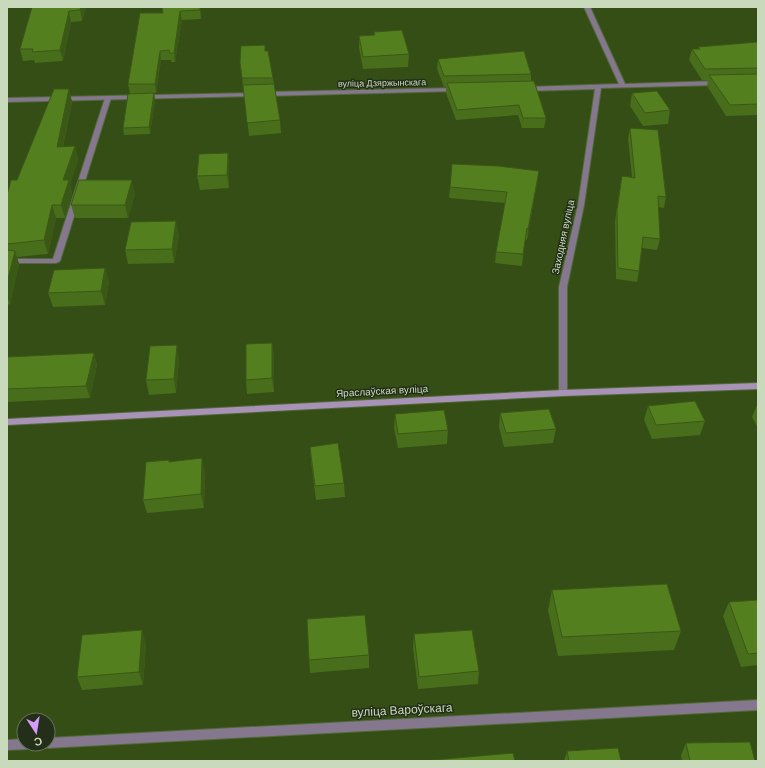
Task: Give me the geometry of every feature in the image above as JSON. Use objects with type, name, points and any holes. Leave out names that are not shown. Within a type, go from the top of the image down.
[{"type":"street","points":[[587,7],[623,86]]},
{"type":"street","points":[[519,89],[726,83]]},
{"type":"street","name":"Заходняя вуліца","points":[[563,393],[563,287],[581,205],[598,87]]},
{"type":"street","name":"вуліца Дзяржынскага","points":[[7,100],[464,90]]},
{"type":"street","points":[[7,261],[56,261],[108,98]]},
{"type":"street","name":"Яраслаўская вуліца","points":[[7,422],[563,393],[758,386]]},
{"type":"street","name":"вуліца Вароўскага","points":[[56,743],[758,705]]},
{"type":"building","points":[[32,7],[81,7],[80,10],[69,11],[60,50],[32,52],[33,49],[20,49]]},
{"type":"building","points":[[162,7],[200,7],[200,10],[180,11],[174,53],[170,53],[169,50],[160,51],[155,84],[128,84],[140,13],[163,13]]},
{"type":"building","points":[[402,30],[409,54],[363,57],[359,36],[375,35],[374,32]]},
{"type":"building","points":[[758,42],[758,68],[705,69],[692,49],[700,49],[698,47]]},
{"type":"building","points":[[265,45],[265,51],[268,51],[273,78],[242,78],[240,62],[241,46]]},
{"type":"building","points":[[524,51],[531,74],[444,76],[438,59]]},
{"type":"building","points":[[758,74],[758,104],[730,105],[709,75]]},
{"type":"building","points":[[534,81],[546,118],[523,118],[519,105],[457,110],[447,83]]},
{"type":"building","points":[[274,84],[280,120],[247,123],[243,85]]},
{"type":"building","points":[[54,89],[69,89],[57,147],[75,146],[63,180],[69,180],[61,205],[52,205],[44,240],[7,244],[7,195],[11,180],[17,180]]},
{"type":"building","points":[[657,91],[670,110],[645,113],[632,93]]},
{"type":"building","points":[[154,93],[149,127],[123,128],[128,94]]},
{"type":"building","points":[[630,128],[658,130],[666,197],[658,196],[660,239],[643,237],[639,271],[618,268],[617,210],[622,176],[635,178]]},
{"type":"building","points":[[228,153],[227,175],[197,176],[199,154]]},
{"type":"building","points":[[452,164],[498,166],[539,171],[523,254],[496,252],[507,192],[450,187]]},
{"type":"building","points":[[79,180],[132,180],[125,205],[71,205]]},
{"type":"building","points":[[176,221],[172,249],[125,250],[131,222]]},
{"type":"building","points":[[7,250],[15,251],[7,283]]},
{"type":"building","points":[[105,268],[101,291],[48,293],[54,270]]},
{"type":"building","points":[[272,343],[272,378],[246,380],[246,344]]},
{"type":"building","points":[[177,345],[174,379],[146,380],[150,346]]},
{"type":"building","points":[[94,353],[86,386],[7,389],[7,357]]},
{"type":"building","points":[[695,401],[705,421],[656,425],[648,406]]},
{"type":"building","points":[[549,409],[556,429],[506,433],[500,413]]},
{"type":"building","points":[[444,410],[448,430],[398,434],[395,414]]},
{"type":"building","points":[[338,443],[344,483],[315,486],[310,447]]},
{"type":"building","points":[[202,458],[201,494],[143,500],[146,462],[169,460],[169,462]]},
{"type":"building","points":[[667,584],[681,631],[562,637],[552,590]]},
{"type":"building","points":[[758,600],[758,653],[748,654],[729,602]]},
{"type":"building","points":[[365,615],[369,655],[309,660],[307,619]]},
{"type":"building","points":[[142,630],[139,672],[77,677],[82,635]]},
{"type":"building","points":[[472,630],[479,671],[419,677],[414,634]]},
{"type":"building","points":[[750,742],[755,761],[690,761],[686,743]]},
{"type":"building","points":[[618,748],[621,761],[569,761],[567,751]]},
{"type":"building","points":[[513,753],[515,761],[422,761]]}]
